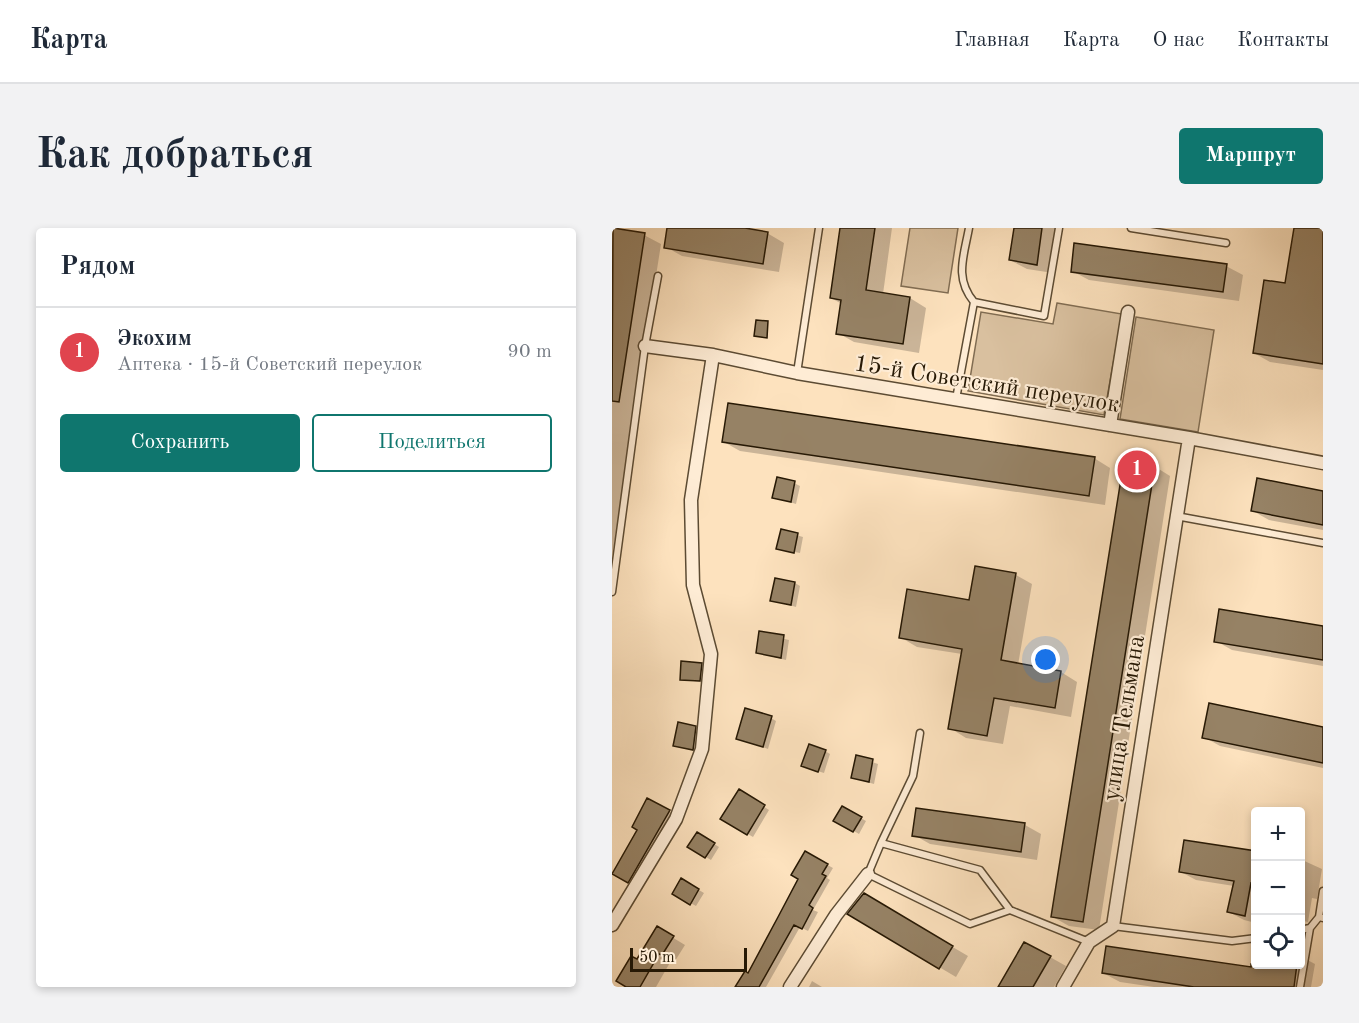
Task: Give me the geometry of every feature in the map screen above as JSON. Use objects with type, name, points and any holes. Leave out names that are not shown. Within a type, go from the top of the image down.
[{"type":"street","points":[[1110,424],[1128,312]]},
{"type":"street","name":"15-й Советский переулок","points":[[645,346],[712,355],[797,373],[1110,424],[1323,463]]},
{"type":"street","points":[[612,925],[676,819],[702,749],[711,654],[693,585],[691,500],[712,355]]},
{"type":"street","name":"улица Тельмана","points":[[1113,926],[1175,516],[1189,438]]},
{"type":"street","points":[[790,987],[836,915],[868,874]]},
{"type":"street","points":[[1063,987],[1089,942],[1113,926]]},
{"type":"lane","points":[[797,373],[819,228]]},
{"type":"lane","points":[[969,228],[961,274],[963,289],[974,302],[1044,316],[1059,228]]},
{"type":"lane","points":[[1131,228],[1226,243]]},
{"type":"lane","points":[[612,592],[645,346],[658,276]]},
{"type":"lane","points":[[956,399],[974,302]]},
{"type":"lane","points":[[1175,516],[1323,543]]},
{"type":"lane","points":[[920,733],[914,776],[868,874],[970,924],[1010,910]]},
{"type":"lane","points":[[881,843],[980,870],[1010,910],[1089,942]]},
{"type":"lane","points":[[1305,929],[1310,928],[1321,918],[1323,891]]},
{"type":"lane","points":[[1113,926],[1232,941],[1251,939]]},
{"type":"lane","points":[[1300,987],[1310,928]]},
{"type":"shaded area","points":[[910,228],[958,228],[948,293],[901,286]]},
{"type":"shaded area","points":[[1057,303],[1122,314],[1104,415],[968,391],[981,312],[1053,324]]},
{"type":"shaded area","points":[[1136,317],[1214,330],[1198,432],[1120,419]]},
{"type":"building","points":[[613,228],[645,233],[619,402],[612,401]]},
{"type":"building","points":[[667,228],[745,228],[768,232],[763,264],[664,248]]},
{"type":"building","points":[[840,228],[875,228],[866,290],[910,297],[903,344],[836,334],[841,300],[830,298]]},
{"type":"building","points":[[1014,228],[1042,228],[1037,265],[1009,260]]},
{"type":"building","points":[[1294,228],[1323,228],[1323,364],[1253,353],[1264,280],[1285,283]]},
{"type":"building","points":[[1074,243],[1227,264],[1223,292],[1071,272]]},
{"type":"building","points":[[756,320],[768,321],[767,338],[754,336]]},
{"type":"building","points":[[728,403],[1095,457],[1089,496],[722,442]]},
{"type":"building","points":[[1124,460],[1155,465],[1083,922],[1051,917]]},
{"type":"building","points":[[777,477],[795,481],[791,502],[772,498]]},
{"type":"building","points":[[1257,478],[1323,491],[1323,525],[1251,511]]},
{"type":"building","points":[[781,529],[798,533],[794,553],[776,549]]},
{"type":"building","points":[[975,566],[1016,573],[1001,660],[1061,671],[1055,708],[994,698],[987,736],[948,729],[962,649],[899,638],[907,589],[969,600]]},
{"type":"building","points":[[775,578],[795,582],[791,605],[770,601]]},
{"type":"building","points":[[1219,609],[1323,626],[1323,660],[1214,642]]},
{"type":"building","points":[[759,631],[784,635],[781,658],[756,653]]},
{"type":"building","points":[[681,661],[702,663],[700,681],[680,680]]},
{"type":"building","points":[[1209,703],[1323,727],[1323,763],[1202,738]]},
{"type":"building","points":[[745,708],[772,716],[763,747],[736,739]]},
{"type":"building","points":[[678,722],[696,726],[693,750],[673,746]]},
{"type":"building","points":[[809,744],[826,750],[818,772],[801,766]]},
{"type":"building","points":[[856,755],[873,759],[869,782],[851,778]]},
{"type":"building","points":[[739,789],[765,805],[747,835],[720,819]]},
{"type":"building","points":[[647,798],[670,810],[628,883],[612,874],[637,830],[632,827]]},
{"type":"building","points":[[842,806],[862,817],[853,832],[833,821]]},
{"type":"building","points":[[916,808],[1025,823],[1021,852],[912,836]]},
{"type":"building","points":[[697,832],[715,843],[705,858],[687,847]]},
{"type":"building","points":[[1184,840],[1251,850],[1251,883],[1245,916],[1227,912],[1234,881],[1179,872]]},
{"type":"building","points":[[805,851],[828,864],[822,874],[826,876],[809,905],[813,908],[802,929],[794,925],[759,987],[735,987],[745,971],[748,973],[798,879],[791,875]]},
{"type":"building","points":[[681,878],[699,889],[690,905],[672,894]]},
{"type":"building","points":[[864,893],[953,946],[939,969],[847,914]]},
{"type":"building","points":[[657,926],[674,936],[662,955],[659,954],[640,987],[626,987],[616,981],[631,956],[637,959]]},
{"type":"building","points":[[1024,942],[1051,956],[1033,987],[998,987]]},
{"type":"building","points":[[1106,946],[1251,967],[1251,969],[1296,969],[1294,987],[1194,987],[1102,973]]},
{"type":"place","name":"Экохим","points":[[1137,470]]}]
